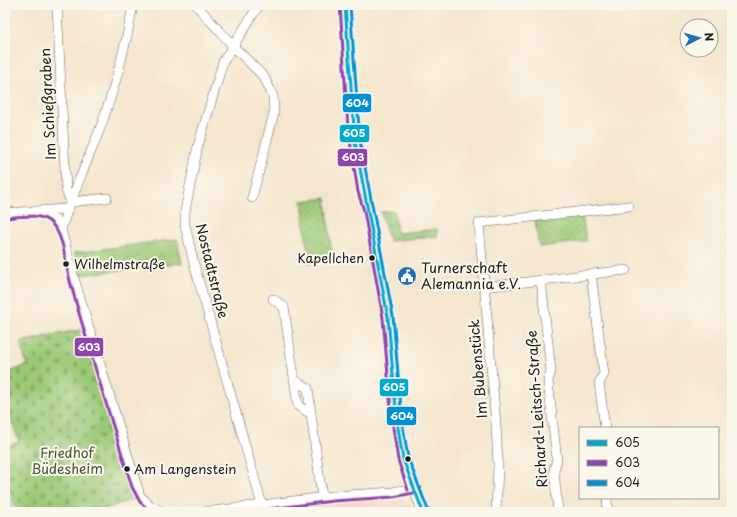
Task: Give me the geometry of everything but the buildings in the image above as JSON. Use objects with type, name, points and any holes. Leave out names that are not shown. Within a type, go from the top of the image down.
[{"type":"street","name":"Im Schießgraben","points":[[58,5],[66,190],[69,205]]},
{"type":"street","points":[[61,230],[69,205],[108,105],[128,34],[133,5]]},
{"type":"street","points":[[196,5],[234,47],[264,77],[271,88],[274,113],[252,198]]},
{"type":"street","name":"Nostadtstraße","points":[[259,5],[234,47],[223,62],[202,132],[187,196],[185,225],[203,300],[262,505]]},
{"type":"street","points":[[345,5],[353,127],[363,190],[369,210],[388,317],[397,421],[404,459],[412,488],[423,512]]},
{"type":"street","points":[[5,212],[39,212],[107,198]]},
{"type":"street","name":"Im Bubenstück","points":[[496,512],[498,465],[497,438],[479,223],[629,206]]},
{"type":"street","points":[[39,212],[50,216],[56,221],[61,230],[74,278],[140,496],[154,510],[164,512]]},
{"type":"street","points":[[484,287],[626,270]]},
{"type":"street","points":[[592,274],[604,374],[599,383],[605,427]]},
{"type":"street","name":"Richard-Leitsch-Straße","points":[[541,280],[551,371],[548,381],[557,460],[554,470],[558,512]]},
{"type":"street","points":[[273,299],[284,307],[298,406],[311,414],[322,497]]},
{"type":"street","points":[[205,512],[322,497],[393,492],[412,488]]},
{"type":"street","points":[[607,499],[608,512]]},
{"type":"shaded area","points":[[405,499],[413,512],[272,512],[272,510],[336,502]]},
{"type":"green space","points":[[326,198],[332,260],[309,263],[302,201]]},
{"type":"green space","points":[[394,211],[397,233],[437,229],[437,236],[389,241],[381,212]]},
{"type":"green space","points":[[582,214],[586,241],[539,247],[535,220]]},
{"type":"green space","points":[[177,239],[182,263],[79,275],[74,253]]},
{"type":"green space","name":"Friedhof Büdesheim","points":[[84,329],[131,500],[104,509],[105,512],[17,512],[5,476],[5,447],[19,442],[5,401],[5,374],[27,365],[20,342]]},
{"type":"waterway","points":[[5,488],[13,512]]},
{"type":"transit line","name":"603","points":[[340,5],[348,128],[358,192],[364,211],[383,318],[392,421],[398,460],[408,490]]},
{"type":"transit line","name":"605","points":[[345,5],[355,142],[388,317],[397,421],[403,459],[423,512]]},
{"type":"transit line","name":"604","points":[[350,5],[360,141],[393,316],[402,420],[408,458],[428,510]]},
{"type":"transit line","name":"603","points":[[5,218],[24,216],[42,218],[52,224],[60,236],[70,281],[100,385],[132,487],[140,502],[151,512]]},
{"type":"transit line","name":"603","points":[[245,512],[333,501],[393,497],[414,493]]},
{"type":"place","name":"Kapellchen","points":[[372,258]]},
{"type":"place","name":"Wilhelmstraße","points":[[66,264]]},
{"type":"place","name":"Turnerschaft Alemannia e.V.","points":[[407,276]]},
{"type":"place","name":"Am Langenstein","points":[[127,469]]}]
